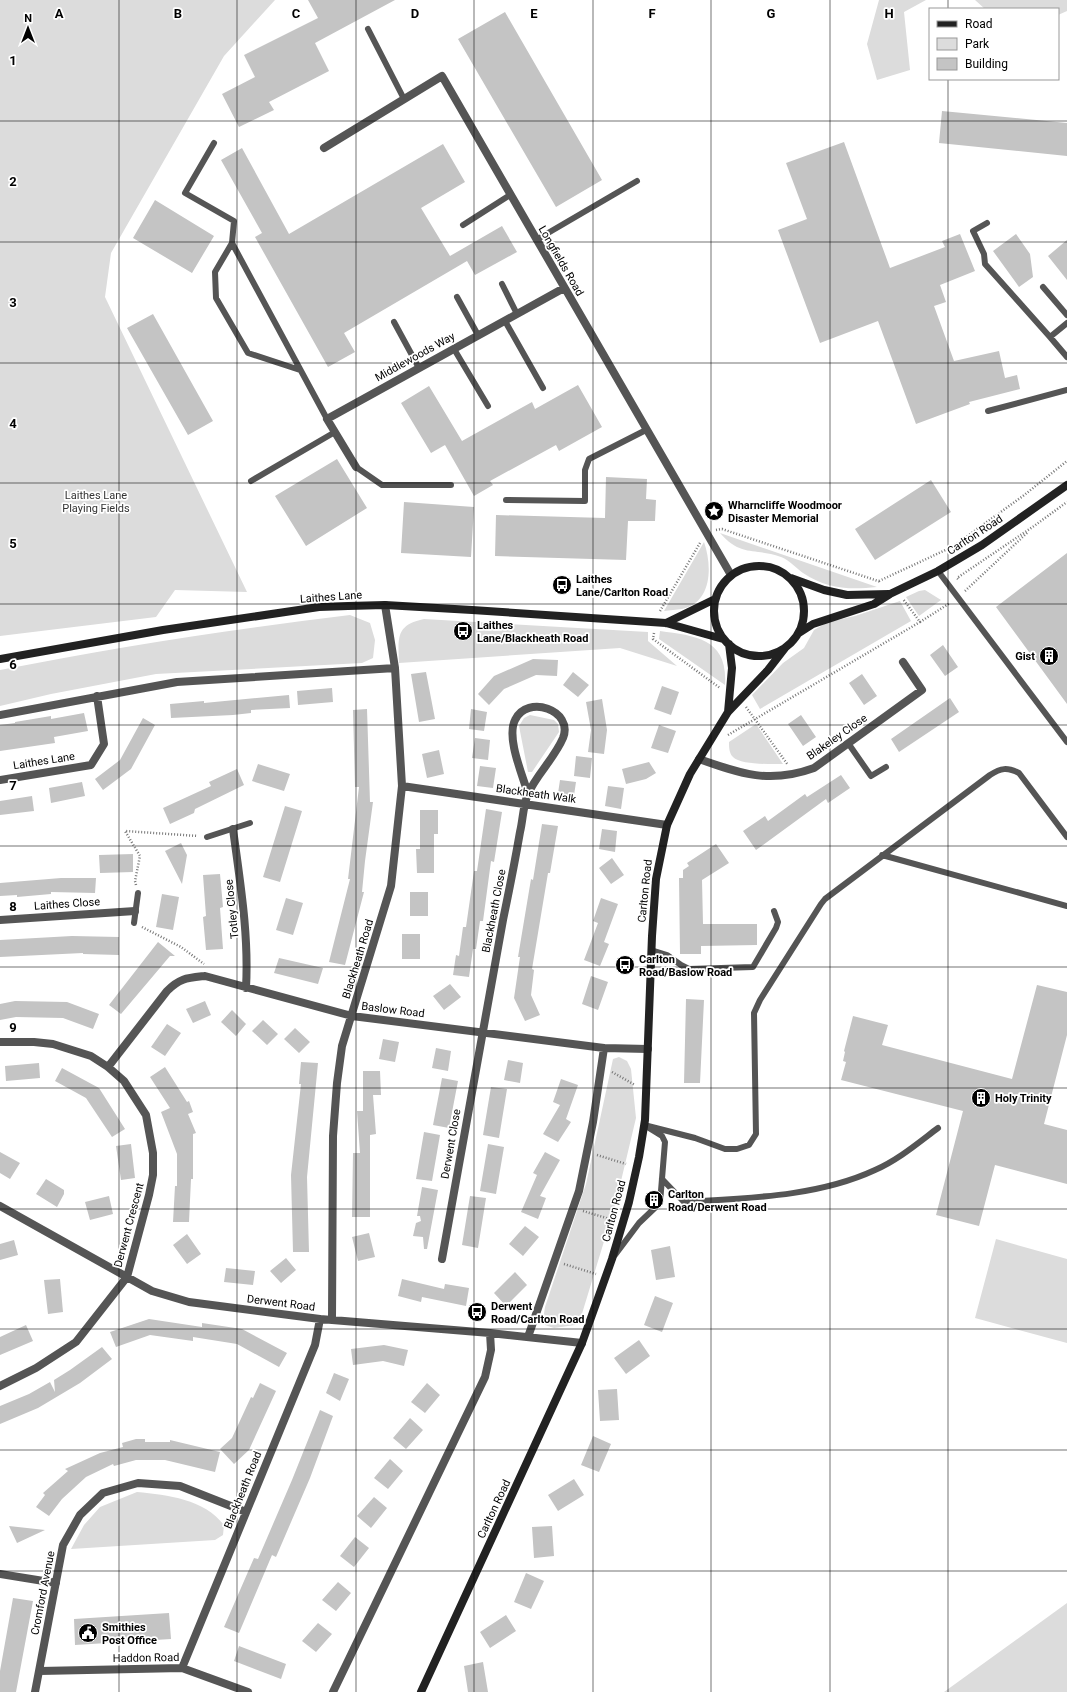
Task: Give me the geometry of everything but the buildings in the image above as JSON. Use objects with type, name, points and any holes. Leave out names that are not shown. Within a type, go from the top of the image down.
[{"type":"main road","name":"Carlton Road","points":[[799,633],[813,624],[874,604],[894,592],[938,571],[982,545],[1067,484]]},
{"type":"main road","points":[[761,566],[780,570],[798,587],[803,598],[805,610],[803,621],[799,633],[785,648],[771,654],[756,656],[742,652],[726,642],[717,628],[714,616],[715,599],[719,590],[731,575],[742,568],[761,566]]},
{"type":"main road","name":"Carlton Road","points":[[790,578],[824,590],[847,595],[894,592]]},
{"type":"main road","points":[[666,623],[715,599]]},
{"type":"main road","name":"Laithes Lane","points":[[0,659],[163,630],[319,607],[385,605],[666,623],[726,642]]},
{"type":"main road","name":"Carlton Road","points":[[726,642],[732,668],[728,712]]},
{"type":"main road","name":"Carlton Road","points":[[422,1692],[582,1343],[623,1224],[637,1167],[644,1125],[647,1092],[651,950],[656,879],[667,825],[682,788],[728,712],[768,670],[785,648]]},
{"type":"street","name":"Longfields Road","points":[[324,148],[442,76],[731,575]]},
{"type":"street","name":"Middlewoods Way","points":[[327,419],[564,288]]},
{"type":"street","points":[[327,419],[356,467]]},
{"type":"street","name":"Blackheath Road","points":[[332,1320],[333,1136],[337,1083],[342,1046],[391,886],[402,786],[395,668],[385,605]]},
{"type":"street","name":"Blakeley Close","points":[[699,759],[730,770],[753,775],[780,777],[795,775],[814,768],[922,690],[904,662]]},
{"type":"street","points":[[0,714],[177,682],[395,668]]},
{"type":"street","name":"Laithes Lane","points":[[0,780],[91,765],[104,744],[97,696]]},
{"type":"street","name":"Blackheath Close","points":[[482,1032],[528,794],[556,752],[564,736],[565,726],[561,716],[552,710],[541,706],[529,708],[521,712],[514,720],[513,734],[515,750],[528,794]]},
{"type":"street","name":"Blackheath Walk","points":[[402,786],[667,825]]},
{"type":"street","name":"Totley Close","points":[[233,829],[246,923],[248,958],[246,988]]},
{"type":"street","name":"Laithes Close","points":[[0,920],[135,911]]},
{"type":"street","name":"Baslow Road","points":[[108,1067],[167,991],[177,981],[205,976],[352,1016],[604,1048],[648,1049]]},
{"type":"street","name":"Derwent Close","points":[[442,1259],[482,1032]]},
{"type":"street","name":"Derwent Crescent","points":[[0,1042],[34,1042],[54,1044],[92,1056],[124,1081],[146,1116],[153,1153],[153,1175],[127,1277]]},
{"type":"street","points":[[528,1337],[579,1191],[604,1048]]},
{"type":"street","name":"Derwent Road","points":[[0,1206],[152,1291],[189,1302],[320,1319],[490,1333],[582,1343]]},
{"type":"street","points":[[0,1386],[36,1368],[76,1342],[127,1277]]},
{"type":"street","name":"Blackheath Road","points":[[182,1668],[314,1345],[320,1319]]},
{"type":"street","points":[[333,1692],[485,1377],[491,1350],[490,1333]]},
{"type":"street","name":"Cromford Avenue","points":[[35,1692],[63,1545],[80,1515],[103,1493],[138,1483],[180,1486],[246,1512]]},
{"type":"street","points":[[0,1574],[56,1583]]},
{"type":"street","name":"Haddon Road","points":[[40,1671],[182,1668],[248,1692]]},
{"type":"lane","points":[[368,29],[404,99]]},
{"type":"lane","points":[[214,143],[185,193],[234,221],[232,243],[215,272],[216,298],[248,353],[300,370]]},
{"type":"lane","points":[[536,240],[637,181]]},
{"type":"lane","points":[[463,225],[510,195]]},
{"type":"lane","points":[[987,223],[973,231],[984,254],[985,264],[1067,357]]},
{"type":"lane","points":[[232,243],[327,419]]},
{"type":"lane","points":[[502,284],[517,314]]},
{"type":"lane","points":[[1043,287],[1067,315]]},
{"type":"lane","points":[[457,297],[478,336]]},
{"type":"lane","points":[[504,321],[543,388]]},
{"type":"lane","points":[[394,322],[419,368]]},
{"type":"lane","points":[[1050,338],[1067,323]]},
{"type":"lane","points":[[454,349],[488,406]]},
{"type":"lane","points":[[988,411],[1067,390]]},
{"type":"lane","points":[[506,500],[585,501],[585,470],[589,459],[646,430]]},
{"type":"lane","points":[[251,481],[335,432]]},
{"type":"lane","points":[[356,467],[382,484],[451,485]]},
{"type":"lane","points":[[938,571],[1067,742]]},
{"type":"lane","points":[[848,743],[871,776],[886,767]]},
{"type":"lane","points":[[644,1125],[695,1138],[725,1149],[737,1149],[749,1145],[756,1134],[754,1013],[760,1000],[825,899],[954,801],[1000,769],[1010,769],[1019,773],[1067,837]]},
{"type":"lane","points":[[207,837],[250,823]]},
{"type":"lane","points":[[882,855],[1067,906]]},
{"type":"lane","points":[[134,923],[138,893]]},
{"type":"lane","points":[[651,950],[667,955],[689,969],[753,967],[776,928],[778,922],[774,911]]},
{"type":"lane","points":[[612,1258],[639,1223],[660,1203],[665,1142],[662,1136],[644,1125]]},
{"type":"lane","points":[[662,1179],[684,1202],[743,1198],[803,1191],[849,1181],[876,1170],[911,1148],[938,1128]]},
{"type":"path","points":[[878,581],[952,547],[1023,496],[1067,461]]},
{"type":"path","points":[[960,582],[957,578],[1067,502]]},
{"type":"path","points":[[725,737],[920,622],[966,593],[965,592],[1034,526]]},
{"type":"path","points":[[729,694],[653,639],[654,622],[706,532],[722,529],[878,581],[894,592],[920,622]]},
{"type":"path","points":[[962,587],[965,592]]},
{"type":"path","points":[[739,699],[755,718],[795,775]]},
{"type":"path","points":[[138,893],[135,881],[140,856],[125,831],[207,837]]},
{"type":"path","points":[[134,923],[181,947],[205,965],[212,978]]},
{"type":"path","points":[[601,1066],[647,1092]]},
{"type":"path","points":[[587,1152],[637,1167]]},
{"type":"path","points":[[573,1208],[623,1224]]},
{"type":"path","points":[[554,1260],[606,1277]]},
{"type":"green space","name":"Laithes Lane Playing Fields","points":[[0,0],[275,0],[224,56],[111,253],[105,297],[247,592],[175,590],[156,617],[0,636]]},
{"type":"green space","points":[[879,0],[926,0],[904,12],[910,70],[877,80],[867,44]]},
{"type":"green space","points":[[975,0],[1067,0],[1067,11],[1059,15],[1059,8],[984,8]]},
{"type":"green space","points":[[720,533],[877,587],[848,588],[821,582],[803,573],[784,558],[772,554],[742,549],[728,541]]},
{"type":"green space","points":[[704,542],[707,551],[709,571],[705,591],[700,599],[692,605],[682,609],[664,611]]},
{"type":"green space","points":[[925,590],[941,600],[919,616],[906,597]]},
{"type":"green space","points":[[900,601],[911,621],[760,709],[752,695],[783,663],[804,648],[814,630],[828,622],[855,616]]},
{"type":"green space","points":[[350,615],[370,623],[375,640],[373,658],[362,663],[156,674],[51,694],[0,706],[0,670],[175,639]]},
{"type":"green space","points":[[424,619],[648,632],[648,641],[677,666],[620,648],[399,663],[399,639],[401,634],[408,625]]},
{"type":"green space","points":[[660,631],[698,638],[716,649],[725,670],[725,685],[659,639]]},
{"type":"green space","points":[[530,715],[554,720],[558,724],[559,732],[532,772],[528,772],[519,726],[524,718]]},
{"type":"green space","points":[[756,724],[783,764],[749,763],[737,760],[733,757],[729,742]]},
{"type":"green space","points":[[619,1057],[627,1061],[631,1069],[636,1118],[616,1202],[581,1317],[575,1325],[554,1328],[545,1325],[543,1320],[545,1307],[586,1184],[613,1059]]},
{"type":"green space","points":[[996,1239],[1067,1259],[1067,1343],[975,1318]]},
{"type":"green space","points":[[137,1492],[173,1497],[196,1504],[206,1509],[216,1516],[224,1525],[223,1535],[215,1540],[71,1549],[84,1525],[100,1507]]},
{"type":"green space","points":[[1067,1603],[1067,1692],[944,1692]]},
{"type":"place","name":"Wharncliffe Woodmoor Disaster Memorial","points":[[714,511]]},
{"type":"place","name":"Laithes Lane/Carlton Road","points":[[562,585]]},
{"type":"place","name":"Laithes Lane/Blackheath Road","points":[[463,631]]},
{"type":"place","name":"Gist","points":[[1049,656]]},
{"type":"place","name":"Carlton Road/Baslow Road","points":[[625,965]]},
{"type":"place","name":"Holy Trinity","points":[[981,1098]]},
{"type":"place","name":"Carlton Road/Derwent Road","points":[[654,1200]]},
{"type":"place","name":"Derwent Road/Carlton Road","points":[[477,1312]]},
{"type":"place","name":"Smithies Post Office","points":[[88,1633]]}]
